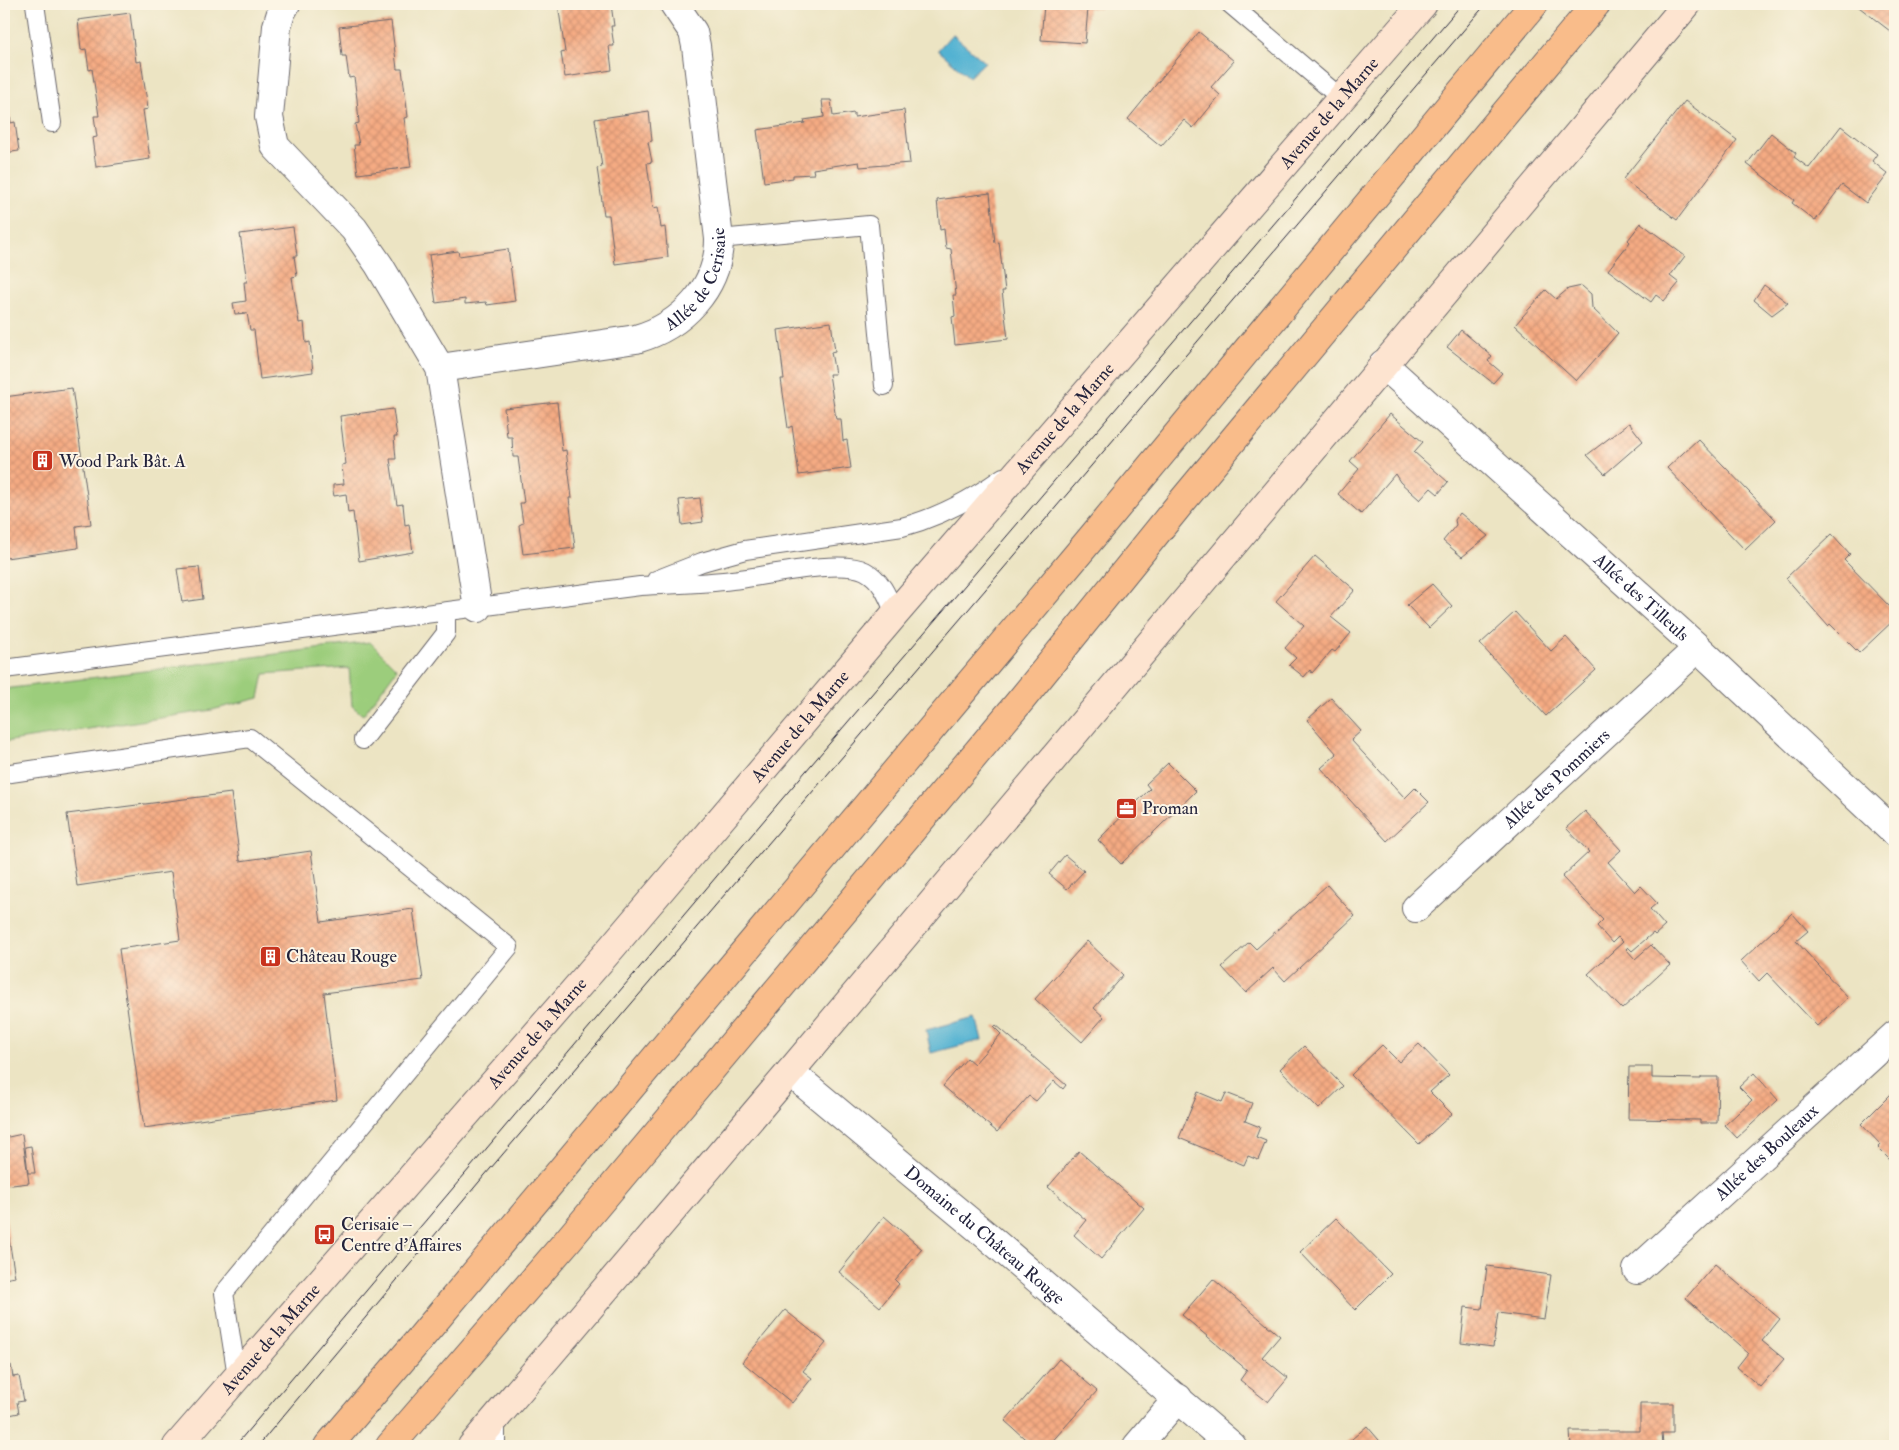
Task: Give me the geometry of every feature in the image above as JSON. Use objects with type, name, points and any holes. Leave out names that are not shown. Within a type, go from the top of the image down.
[{"type":"main road","points":[[328,1446],[940,719],[1534,4]]},
{"type":"main road","points":[[390,1446],[574,1232],[1015,707],[1179,505],[1596,4]]},
{"type":"street","points":[[286,4],[281,12],[277,26],[269,117],[275,146],[354,229],[379,265],[440,368],[478,608]]},
{"type":"street","name":"Allée de Cerisaie","points":[[440,368],[636,339],[654,334],[687,312],[699,298],[716,268],[719,239],[696,46],[693,32],[674,4]]},
{"type":"street","name":"Avenue de la Marne","points":[[177,1446],[620,939],[895,614],[1423,4]]},
{"type":"street","points":[[472,1446],[790,1072],[1687,4]]},
{"type":"street","name":"Allée des Tilleuls","points":[[1383,364],[1698,648],[1895,833]]},
{"type":"street","name":"Allée des Pommiers","points":[[1416,908],[1698,648]]},
{"type":"street","name":"Allée des Bouleaux","points":[[1637,1270],[1895,1035]]},
{"type":"street","name":"Domaine du Château Rouge","points":[[790,1072],[986,1235],[1232,1446]]},
{"type":"street","points":[[1137,1446],[1178,1398]]},
{"type":"lane","points":[[35,4],[52,123]]},
{"type":"lane","points":[[1230,4],[1342,99]]},
{"type":"lane","points":[[719,239],[869,225],[884,386]]},
{"type":"lane","points":[[640,586],[702,562],[745,550],[902,527],[924,521],[960,505],[1030,458]]},
{"type":"lane","points":[[4,669],[446,613],[640,586],[731,580],[850,566],[864,571],[877,580],[886,593],[895,614]]},
{"type":"lane","points":[[363,740],[446,633],[446,613]]},
{"type":"lane","points":[[4,774],[250,738],[509,947],[224,1293],[237,1376]]},
{"type":"lane","points":[[496,1418],[496,1446]]},
{"type":"green space","points":[[370,642],[397,669],[363,715],[352,706],[349,668],[264,674],[259,698],[212,710],[4,742],[4,689]]},
{"type":"water","points":[[952,34],[985,62],[969,77],[938,50]]},
{"type":"water","points":[[976,1017],[982,1040],[931,1053],[926,1030]]},
{"type":"building","points":[[558,4],[611,4],[614,26],[611,26],[614,46],[609,46],[612,70],[565,77],[561,53],[565,52]]},
{"type":"building","points":[[1044,4],[1100,4],[1100,9],[1088,8],[1085,43],[1041,40]]},
{"type":"building","points":[[1855,4],[1895,4],[1895,36],[1890,31]]},
{"type":"building","points":[[130,13],[136,62],[141,61],[148,109],[143,110],[150,159],[96,167],[92,138],[97,137],[94,116],[99,116],[92,69],[89,70],[86,49],[81,50],[78,20]]},
{"type":"building","points":[[391,21],[397,69],[402,69],[408,117],[404,118],[411,167],[358,174],[354,145],[359,145],[355,124],[359,123],[357,99],[354,77],[349,78],[346,56],[342,56],[339,27]]},
{"type":"building","points":[[1199,32],[1234,61],[1211,87],[1220,95],[1193,128],[1184,120],[1161,146],[1128,119]]},
{"type":"building","points":[[822,100],[831,100],[833,116],[854,113],[854,117],[904,110],[910,163],[860,167],[859,162],[813,169],[814,174],[793,175],[793,178],[764,182],[757,130],[805,123],[804,120],[824,117]]},
{"type":"building","points":[[1685,101],[1737,140],[1677,220],[1623,179]]},
{"type":"building","points":[[4,102],[8,102],[11,123],[15,122],[19,151],[4,153]]},
{"type":"building","points":[[649,111],[652,141],[648,142],[652,162],[647,163],[653,208],[658,207],[661,228],[665,227],[668,257],[615,264],[609,215],[604,215],[597,168],[602,167],[595,119]]},
{"type":"building","points":[[1841,126],[1877,154],[1872,161],[1888,174],[1866,203],[1842,185],[1815,221],[1792,203],[1794,200],[1747,164],[1771,133],[1796,153],[1794,157],[1809,168]]},
{"type":"building","points":[[990,193],[995,243],[999,242],[1005,291],[1002,291],[1008,339],[955,345],[952,317],[955,316],[953,295],[956,295],[951,249],[946,248],[944,229],[940,230],[937,200]]},
{"type":"building","points":[[1641,223],[1685,256],[1670,276],[1679,283],[1664,301],[1656,295],[1651,302],[1608,270],[1630,242],[1628,240]]},
{"type":"building","points":[[293,227],[297,256],[294,256],[297,276],[292,277],[299,323],[304,322],[306,343],[310,342],[313,372],[260,379],[254,330],[250,330],[247,313],[235,314],[233,303],[246,301],[244,282],[247,282],[240,234]]},
{"type":"building","points":[[508,249],[515,301],[487,305],[486,302],[465,304],[465,299],[436,303],[429,255],[458,251],[459,256]]},
{"type":"building","points":[[1764,285],[1788,303],[1772,315],[1754,300]]},
{"type":"building","points":[[1582,286],[1591,294],[1592,308],[1618,333],[1576,381],[1515,325],[1546,290],[1556,299],[1568,289]]},
{"type":"building","points":[[831,322],[835,351],[831,352],[835,374],[829,374],[836,419],[841,419],[843,441],[847,440],[851,468],[799,475],[792,426],[788,428],[781,379],[784,379],[778,330]]},
{"type":"building","points":[[1461,330],[1492,356],[1488,361],[1502,373],[1493,383],[1447,347]]},
{"type":"building","name":"Wood Park Bât. A","points":[[72,388],[91,524],[76,526],[78,548],[6,558],[4,544],[4,397]]},
{"type":"building","points":[[557,402],[562,451],[566,450],[572,498],[569,498],[575,548],[523,554],[519,525],[523,523],[520,503],[524,503],[518,457],[513,457],[512,437],[507,437],[504,408]]},
{"type":"building","points":[[393,409],[397,437],[394,437],[396,459],[390,459],[397,505],[403,504],[405,525],[409,524],[413,552],[359,561],[353,512],[348,513],[346,494],[334,496],[333,491],[333,485],[344,484],[342,465],[346,464],[340,416]]},
{"type":"building","points":[[1390,414],[1423,442],[1414,452],[1448,482],[1438,494],[1431,488],[1420,500],[1400,482],[1395,474],[1361,514],[1338,494],[1359,469],[1350,461]]},
{"type":"building","points":[[1629,423],[1643,441],[1605,474],[1587,455]]},
{"type":"building","points":[[1698,439],[1776,520],[1745,550],[1667,468]]},
{"type":"building","points":[[700,498],[703,522],[682,525],[679,500]]},
{"type":"building","points":[[1460,513],[1488,536],[1462,557],[1443,541],[1456,525],[1455,520]]},
{"type":"building","points":[[1832,534],[1850,554],[1844,560],[1895,612],[1895,619],[1859,653],[1830,624],[1828,626],[1786,578]]},
{"type":"building","points":[[1315,556],[1355,590],[1331,617],[1351,633],[1335,652],[1332,650],[1312,673],[1310,670],[1304,677],[1289,665],[1296,658],[1285,648],[1304,626],[1276,601]]},
{"type":"building","points":[[199,567],[203,599],[182,602],[177,569]]},
{"type":"building","points":[[1432,584],[1452,606],[1429,628],[1407,605]]},
{"type":"building","points":[[1515,612],[1551,651],[1566,637],[1596,670],[1546,716],[1480,644]]},
{"type":"building","points":[[1331,698],[1361,731],[1351,740],[1405,798],[1415,788],[1429,802],[1387,841],[1321,768],[1337,754],[1307,720]]},
{"type":"building","points":[[1168,763],[1196,791],[1121,864],[1098,840],[1150,789],[1146,784]]},
{"type":"building","name":"Château Rouge","points":[[231,793],[240,861],[311,851],[321,922],[413,909],[423,980],[324,993],[337,1100],[144,1128],[119,949],[180,940],[171,872],[77,886],[67,814]]},
{"type":"building","points":[[1585,811],[1621,850],[1608,862],[1635,892],[1641,886],[1657,903],[1650,909],[1665,926],[1655,935],[1653,933],[1632,951],[1628,947],[1626,949],[1635,959],[1651,945],[1670,965],[1622,1009],[1588,974],[1623,942],[1618,937],[1612,943],[1597,926],[1603,920],[1562,877],[1589,852],[1566,828]]},
{"type":"building","points":[[1065,855],[1084,871],[1067,889],[1049,874]]},
{"type":"building","points":[[1327,885],[1355,916],[1285,981],[1273,968],[1246,993],[1222,967],[1249,942],[1256,949]]},
{"type":"building","points":[[1792,913],[1808,931],[1796,941],[1848,998],[1817,1026],[1767,973],[1759,981],[1741,961]]},
{"type":"building","points":[[1087,941],[1123,975],[1094,1008],[1104,1017],[1082,1042],[1035,999]]},
{"type":"building","points":[[996,1025],[1066,1085],[1063,1089],[1054,1081],[1036,1101],[1029,1096],[997,1132],[943,1086],[967,1058],[974,1064],[1001,1034],[994,1027]]},
{"type":"building","points":[[1419,1044],[1449,1075],[1430,1092],[1452,1114],[1419,1144],[1351,1075],[1382,1045],[1399,1062]]},
{"type":"building","points":[[1304,1046],[1343,1086],[1319,1109],[1280,1069]]},
{"type":"building","points":[[1629,1067],[1652,1067],[1652,1078],[1701,1079],[1701,1077],[1718,1077],[1717,1123],[1700,1123],[1700,1120],[1628,1119]]},
{"type":"building","points":[[1754,1073],[1778,1100],[1737,1138],[1725,1125],[1752,1100],[1739,1087]]},
{"type":"building","points":[[1895,1090],[1895,1165],[1878,1148],[1881,1145],[1861,1124]]},
{"type":"building","points":[[1198,1092],[1222,1102],[1226,1093],[1252,1103],[1245,1121],[1260,1127],[1256,1137],[1266,1141],[1258,1160],[1248,1156],[1244,1165],[1179,1138]]},
{"type":"building","points":[[22,1134],[29,1183],[4,1186],[4,1138]]},
{"type":"building","points":[[31,1146],[35,1173],[28,1173],[25,1147]]},
{"type":"building","points":[[1079,1151],[1144,1208],[1101,1259],[1074,1235],[1086,1220],[1048,1187]]},
{"type":"building","points":[[4,1207],[15,1277],[4,1279]]},
{"type":"building","points":[[884,1216],[922,1249],[895,1280],[899,1284],[880,1307],[839,1272]]},
{"type":"building","points":[[1336,1218],[1391,1274],[1355,1310],[1300,1252]]},
{"type":"building","points":[[1715,1264],[1780,1319],[1762,1341],[1784,1359],[1760,1387],[1737,1367],[1748,1353],[1686,1298]]},
{"type":"building","points":[[1487,1266],[1551,1275],[1544,1319],[1498,1313],[1493,1347],[1461,1343],[1465,1307],[1482,1309]]},
{"type":"building","points":[[1213,1279],[1280,1336],[1262,1357],[1288,1378],[1268,1402],[1240,1380],[1247,1370],[1182,1315]]},
{"type":"building","points":[[785,1310],[826,1343],[803,1371],[812,1378],[792,1403],[742,1362]]},
{"type":"building","points":[[1059,1359],[1097,1391],[1048,1446],[1033,1446],[1005,1421]]},
{"type":"building","points":[[11,1365],[13,1377],[19,1376],[24,1401],[17,1402],[19,1413],[4,1416],[4,1366]]},
{"type":"building","points":[[1640,1403],[1673,1403],[1673,1433],[1662,1433],[1663,1446],[1571,1446],[1570,1431],[1640,1431]]},
{"type":"building","points":[[1367,1426],[1384,1446],[1344,1446]]},
{"type":"tram line","points":[[235,1446],[782,799],[1462,4]]},
{"type":"tram line","points":[[258,1446],[479,1182],[1486,4]]},
{"type":"place","name":"Wood Park Bât. A","points":[[43,461]]},
{"type":"place","name":"Proman","points":[[1126,808]]},
{"type":"place","name":"Château Rouge","points":[[270,956]]},
{"type":"place","name":"Cerisaie – Centre d'Affaires","points":[[325,1234]]}]
